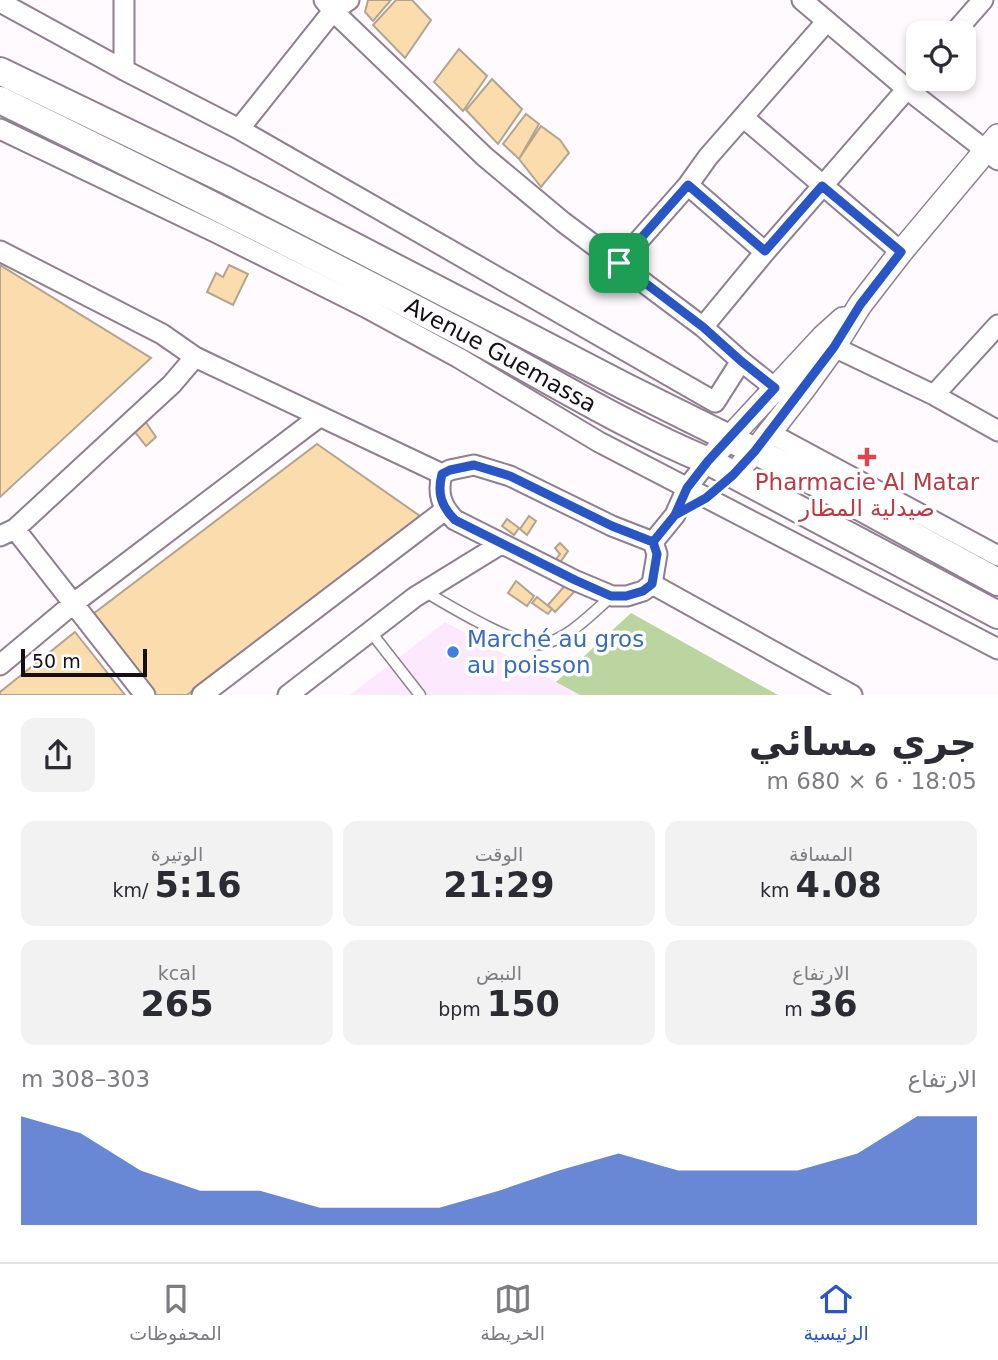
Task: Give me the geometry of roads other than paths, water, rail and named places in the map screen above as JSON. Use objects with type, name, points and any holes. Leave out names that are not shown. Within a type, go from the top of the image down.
[{"type":"main road","name":"Avenue Guemassa","points":[[0,71],[226,180],[614,381],[730,438],[762,441],[998,582]]},
{"type":"main road","name":"Avenue Guemassa","points":[[0,100],[216,206],[448,325],[624,422],[708,461],[998,615]]},
{"type":"street","points":[[124,0],[124,69]]},
{"type":"street","points":[[802,0],[906,77]]},
{"type":"street","points":[[965,21],[983,0]]},
{"type":"street","points":[[0,2],[239,129],[715,402],[741,361]]},
{"type":"street","points":[[239,129],[335,4],[485,157],[563,222],[703,327],[775,388]]},
{"type":"street","points":[[619,263],[827,21]]},
{"type":"street","points":[[703,327],[765,251],[906,90]]},
{"type":"street","points":[[675,515],[706,498],[733,475],[802,391],[860,305],[901,252],[994,149],[924,91]]},
{"type":"street","points":[[743,117],[901,252]]},
{"type":"street","points":[[2,133],[219,234],[365,307],[459,358],[599,442],[998,649]]},
{"type":"street","points":[[688,185],[765,251]]},
{"type":"street","points":[[0,251],[162,334],[195,357],[442,474]]},
{"type":"street","points":[[653,542],[675,515],[687,488],[708,461],[823,337],[860,305]]},
{"type":"street","points":[[934,395],[998,325]]},
{"type":"street","points":[[834,347],[934,395],[998,431]]},
{"type":"street","points":[[145,695],[74,603],[7,533],[172,384],[195,357]]},
{"type":"street","points":[[0,665],[74,603],[319,417]]},
{"type":"street","points":[[762,441],[998,556]]},
{"type":"street","points":[[474,465],[510,476],[612,526],[653,542],[657,554],[652,584],[643,591],[626,596],[611,596],[455,520],[445,510],[439,485],[442,474],[474,465]]},
{"type":"street","points":[[202,695],[445,510]]},
{"type":"street","points":[[288,695],[424,591],[501,544]]},
{"type":"street","points":[[652,584],[852,695]]},
{"type":"lane","points":[[424,591],[503,634],[528,643],[541,644],[558,638],[581,624],[611,596]]},
{"type":"lane","points":[[370,630],[417,694]]},
{"type":"place","name":"Pharmacie Al Matar صيدلية المطار","points":[[867,457]]},
{"type":"place","name":"Marché au gros au poisson","points":[[453,652]]}]
